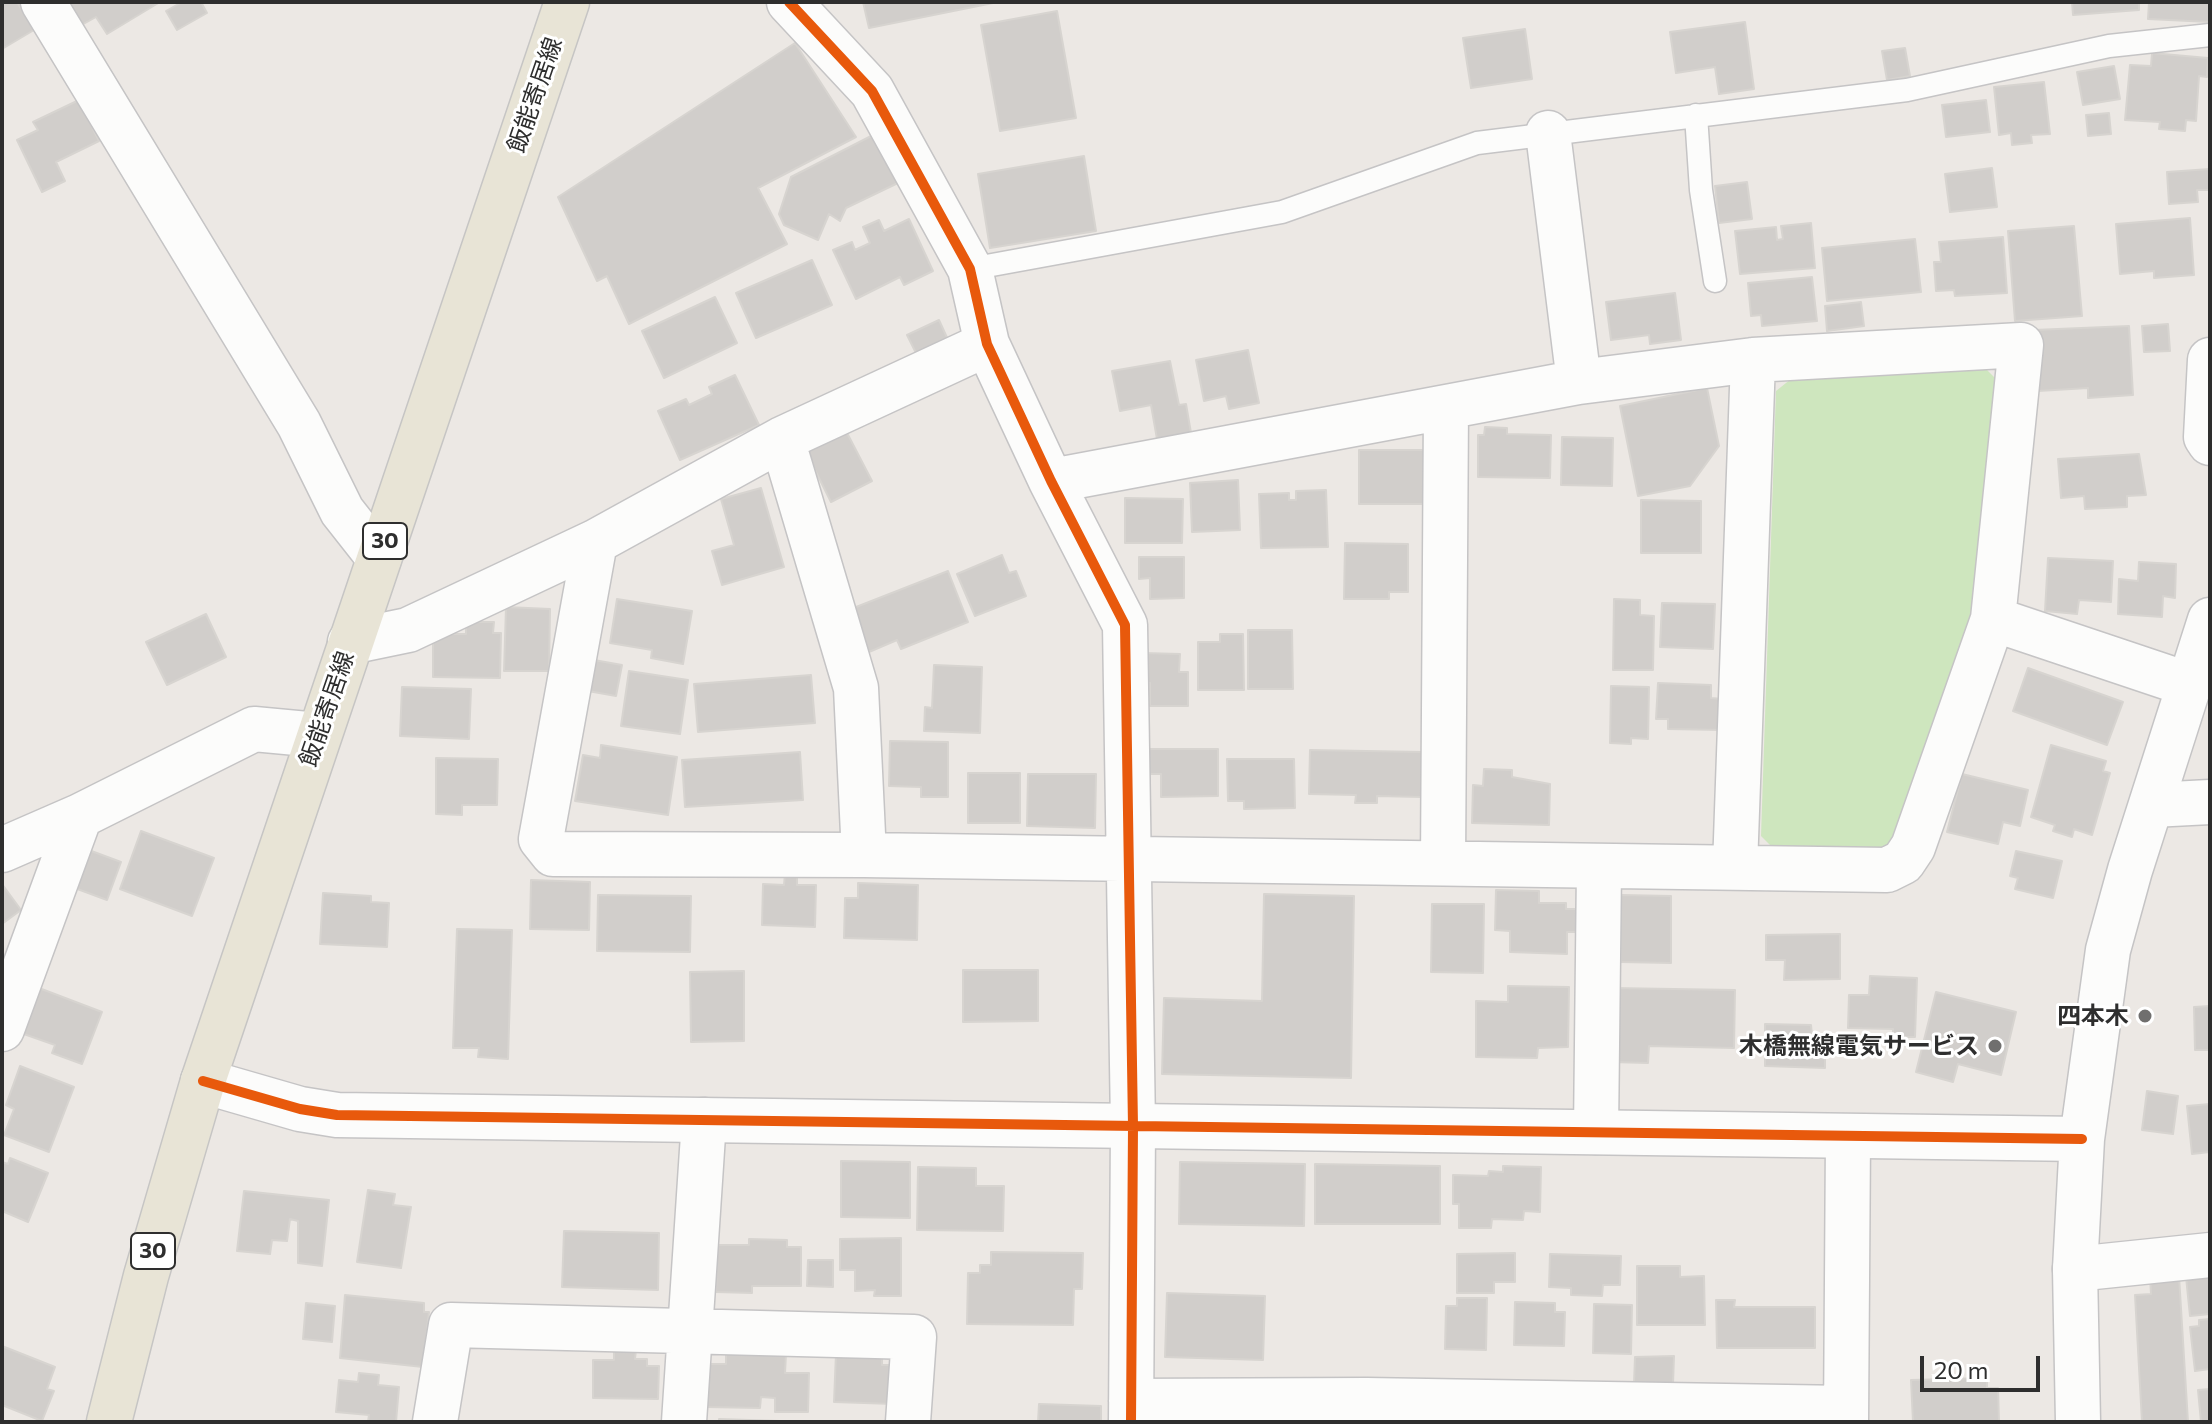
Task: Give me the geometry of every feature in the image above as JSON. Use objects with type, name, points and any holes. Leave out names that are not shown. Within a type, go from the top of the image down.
[{"type":"main road","name":"飯能寄居線","points":[[109,1422],[142,1291],[203,1081],[567,2]]},
{"type":"street","points":[[43,2],[299,424],[342,511],[379,558]]},
{"type":"street","points":[[789,2],[872,91],[970,269],[987,344],[1051,481],[1125,625],[1133,1126],[1131,1411],[1846,1415],[1848,1137]]},
{"type":"street","points":[[1548,133],[1579,382]]},
{"type":"street","points":[[350,642],[408,630],[595,542],[782,439],[987,344]]},
{"type":"street","points":[[595,542],[541,839],[553,854],[864,855],[1887,870],[1903,862],[1913,847],[1993,619],[2021,345],[1753,360],[1579,382],[1051,481]]},
{"type":"street","points":[[1735,867],[1753,360]]},
{"type":"street","points":[[2210,360],[2206,437],[2210,443]]},
{"type":"street","points":[[1443,863],[1446,408]]},
{"type":"street","points":[[782,439],[856,688],[864,855]]},
{"type":"street","points":[[1993,619],[2190,685]]},
{"type":"street","points":[[2078,1422],[2075,1269],[2082,1139],[2108,950],[2210,620]]},
{"type":"street","points":[[2,850],[80,816],[254,729],[318,735]]},
{"type":"street","points":[[2152,805],[2210,802]]},
{"type":"street","points":[[2,1029],[80,816]]},
{"type":"street","points":[[1596,1132],[1599,868]]},
{"type":"street","points":[[203,1081],[300,1109],[337,1115],[2082,1139]]},
{"type":"street","points":[[684,1422],[704,1120]]},
{"type":"street","points":[[2075,1269],[2210,1255]]},
{"type":"street","points":[[435,1422],[451,1325],[914,1337],[908,1422]]},
{"type":"lane","points":[[970,269],[1282,212],[1477,143],[1907,90],[2109,46],[2210,35]]},
{"type":"lane","points":[[1696,115],[1701,190],[1715,281]]},
{"type":"green space","points":[[1980,363],[1995,378],[1973,621],[1890,843],[1873,852],[1774,849],[1761,836],[1776,391],[1796,375]]},
{"type":"building","points":[[2,2],[17,2],[34,30],[2,49]]},
{"type":"building","points":[[70,2],[160,2],[107,34],[96,17],[78,27],[65,5]]},
{"type":"building","points":[[182,2],[201,2],[207,13],[177,30],[166,11]]},
{"type":"building","points":[[863,2],[998,2],[869,28]]},
{"type":"building","points":[[2072,2],[2139,2],[2139,10],[2073,15]]},
{"type":"building","points":[[2149,2],[2210,2],[2210,22],[2148,19]]},
{"type":"building","points":[[1057,11],[1076,118],[1000,131],[981,25]]},
{"type":"building","points":[[1745,22],[1754,89],[1719,94],[1715,67],[1676,73],[1670,32]]},
{"type":"building","points":[[1525,29],[1532,79],[1471,88],[1463,38]]},
{"type":"building","points":[[795,43],[856,137],[758,188],[787,244],[629,324],[607,276],[597,281],[558,197]]},
{"type":"building","points":[[1905,48],[1910,76],[1887,80],[1882,51]]},
{"type":"building","points":[[2152,53],[2208,58],[2207,77],[2199,76],[2196,121],[2186,120],[2185,131],[2159,129],[2160,122],[2125,120],[2130,65],[2151,66]]},
{"type":"building","points":[[2114,66],[2120,99],[2083,105],[2077,72]]},
{"type":"building","points":[[2044,82],[2050,134],[2031,135],[2032,143],[2012,145],[2011,133],[1999,135],[1994,87]]},
{"type":"building","points":[[79,100],[99,141],[56,162],[65,181],[42,192],[17,140],[38,130],[33,122]]},
{"type":"building","points":[[1986,100],[1990,132],[1946,137],[1942,105]]},
{"type":"building","points":[[2109,113],[2111,134],[2088,136],[2086,115]]},
{"type":"building","points":[[877,133],[900,182],[846,208],[840,221],[829,214],[818,240],[784,225],[779,214],[791,177]]},
{"type":"building","points":[[1084,156],[1096,231],[990,248],[978,174]]},
{"type":"building","points":[[1992,168],[1997,207],[1950,212],[1945,174]]},
{"type":"building","points":[[2210,169],[2210,190],[2197,190],[2198,202],[2169,204],[2167,172]]},
{"type":"building","points":[[1747,182],[1752,219],[1719,223],[1715,186]]},
{"type":"building","points":[[2190,218],[2194,275],[2154,278],[2154,271],[2120,274],[2116,224]]},
{"type":"building","points":[[909,219],[933,271],[904,285],[900,277],[856,299],[833,250],[852,242],[855,250],[870,243],[863,227],[879,220],[884,231]]},
{"type":"building","points":[[1811,223],[1815,268],[1740,274],[1735,231],[1776,227],[1777,240],[1783,239],[1781,226]]},
{"type":"building","points":[[2074,226],[2082,316],[2015,321],[2008,231]]},
{"type":"building","points":[[2003,237],[2007,293],[1955,296],[1954,290],[1936,291],[1934,262],[1941,262],[1939,242]]},
{"type":"building","points":[[1915,239],[1921,292],[1827,301],[1822,248]]},
{"type":"building","points":[[812,260],[832,305],[756,338],[736,293]]},
{"type":"building","points":[[1812,277],[1817,321],[1762,326],[1761,315],[1751,316],[1748,283]]},
{"type":"building","points":[[1675,293],[1681,340],[1650,344],[1649,335],[1611,340],[1606,302]]},
{"type":"building","points":[[715,297],[737,343],[664,378],[642,331]]},
{"type":"building","points":[[1861,302],[1864,326],[1827,331],[1825,306]]},
{"type":"building","points":[[939,320],[949,342],[918,357],[907,335]]},
{"type":"building","points":[[2168,324],[2170,351],[2144,352],[2142,326]]},
{"type":"building","points":[[2129,326],[2133,395],[2088,398],[2088,388],[2038,391],[2034,330]]},
{"type":"building","points":[[1248,350],[1259,403],[1229,409],[1226,396],[1204,401],[1196,360]]},
{"type":"building","points":[[1170,361],[1179,405],[1186,404],[1191,433],[1157,439],[1151,405],[1120,411],[1112,371]]},
{"type":"building","points":[[735,375],[759,425],[680,460],[658,411],[686,399],[689,405],[712,394],[709,387]]},
{"type":"building","points":[[1707,388],[1719,446],[1690,486],[1638,496],[1620,406]]},
{"type":"building","points":[[1485,427],[1507,428],[1507,434],[1551,435],[1550,478],[1478,477],[1478,435],[1484,435]]},
{"type":"building","points":[[845,429],[872,481],[831,502],[805,450]]},
{"type":"building","points":[[1562,437],[1613,438],[1612,486],[1561,485]]},
{"type":"building","points":[[1359,450],[1426,450],[1426,504],[1359,504]]},
{"type":"building","points":[[2139,454],[2146,495],[2127,496],[2127,507],[2085,509],[2084,496],[2061,498],[2058,459]]},
{"type":"building","points":[[1238,480],[1240,530],[1192,532],[1190,483]]},
{"type":"building","points":[[761,488],[784,567],[722,585],[712,551],[734,545],[721,499]]},
{"type":"building","points":[[1326,490],[1328,547],[1261,548],[1259,494],[1289,493],[1289,500],[1296,500],[1296,491]]},
{"type":"building","points":[[1125,498],[1183,499],[1182,543],[1125,543]]},
{"type":"building","points":[[1641,500],[1701,501],[1701,553],[1641,553]]},
{"type":"building","points":[[1345,543],[1408,544],[1408,592],[1389,592],[1389,599],[1344,599]]},
{"type":"building","points":[[1002,555],[1009,573],[1016,571],[1026,596],[975,616],[957,574]]},
{"type":"building","points":[[1139,557],[1184,557],[1184,598],[1150,599],[1150,578],[1139,579]]},
{"type":"building","points":[[2048,558],[2113,561],[2111,602],[2079,600],[2077,614],[2045,611]]},
{"type":"building","points":[[2139,562],[2176,564],[2175,598],[2163,596],[2162,617],[2118,614],[2119,579],[2138,581]]},
{"type":"building","points":[[948,571],[968,622],[901,649],[897,640],[869,652],[851,609]]},
{"type":"building","points":[[617,599],[692,611],[683,664],[651,658],[652,650],[610,643]]},
{"type":"building","points":[[1614,599],[1640,600],[1640,615],[1654,616],[1653,670],[1613,670]]},
{"type":"building","points":[[1662,603],[1715,604],[1713,649],[1660,647]]},
{"type":"building","points":[[506,607],[550,609],[549,671],[504,671]]},
{"type":"building","points":[[206,614],[226,657],[167,685],[146,642]]},
{"type":"building","points":[[466,622],[494,622],[493,633],[501,633],[500,678],[433,677],[433,634],[466,634]]},
{"type":"building","points":[[1248,630],[1292,630],[1293,689],[1248,689]]},
{"type":"building","points":[[1220,634],[1243,634],[1244,690],[1198,690],[1198,642],[1220,642]]},
{"type":"building","points":[[1143,653],[1180,654],[1179,672],[1188,672],[1188,706],[1150,706],[1150,683],[1143,683]]},
{"type":"building","points":[[594,660],[622,665],[616,696],[588,691]]},
{"type":"building","points":[[934,665],[982,667],[980,733],[924,731],[925,707],[932,708]]},
{"type":"building","points":[[2028,668],[2123,702],[2107,745],[2013,711]]},
{"type":"building","points":[[629,671],[688,680],[680,734],[621,726]]},
{"type":"building","points":[[811,675],[815,723],[698,732],[694,684]]},
{"type":"building","points":[[1658,683],[1711,685],[1711,698],[1723,699],[1722,730],[1668,729],[1668,719],[1656,719]]},
{"type":"building","points":[[1611,686],[1649,687],[1648,739],[1631,738],[1631,744],[1610,743]]},
{"type":"building","points":[[402,687],[471,689],[469,739],[400,736]]},
{"type":"building","points":[[890,741],[948,742],[948,797],[921,797],[921,787],[889,786]]},
{"type":"building","points":[[601,745],[677,757],[668,815],[575,801],[583,755],[600,758]]},
{"type":"building","points":[[2051,745],[2106,761],[2103,771],[2110,773],[2092,835],[2074,829],[2072,837],[2053,831],[2055,825],[2031,817]]},
{"type":"building","points":[[1148,749],[1218,749],[1218,796],[1161,797],[1161,774],[1149,774]]},
{"type":"building","points":[[1310,750],[1423,752],[1422,797],[1377,796],[1377,803],[1355,803],[1356,795],[1309,794]]},
{"type":"building","points":[[800,752],[803,800],[685,807],[682,760]]},
{"type":"building","points":[[436,758],[498,759],[497,805],[462,805],[462,815],[436,814]]},
{"type":"building","points":[[1227,759],[1294,759],[1295,808],[1244,809],[1244,801],[1228,801]]},
{"type":"building","points":[[1484,769],[1512,770],[1512,777],[1550,784],[1549,825],[1472,823],[1473,785],[1483,786]]},
{"type":"building","points":[[968,773],[1020,773],[1020,823],[968,823]]},
{"type":"building","points":[[1028,774],[1096,774],[1095,828],[1027,826]]},
{"type":"building","points":[[1962,774],[2028,790],[2020,826],[2003,822],[1998,844],[1947,832]]},
{"type":"building","points":[[141,831],[214,858],[192,916],[120,889]]},
{"type":"building","points":[[86,849],[121,862],[107,900],[72,887]]},
{"type":"building","points":[[2016,851],[2062,861],[2053,898],[2015,889],[2018,878],[2010,876]]},
{"type":"building","points":[[785,873],[797,873],[797,885],[816,885],[815,927],[762,925],[763,884],[784,885]]},
{"type":"building","points":[[531,880],[590,882],[589,930],[530,929]]},
{"type":"building","points":[[858,883],[918,885],[917,940],[844,938],[845,898],[858,898]]},
{"type":"building","points":[[2,884],[21,910],[2,924]]},
{"type":"building","points":[[1496,890],[1539,891],[1539,903],[1566,903],[1566,909],[1577,909],[1576,932],[1567,932],[1567,954],[1510,952],[1510,931],[1495,930]]},
{"type":"building","points":[[323,893],[371,896],[371,902],[389,903],[387,947],[320,944]]},
{"type":"building","points":[[1264,894],[1354,896],[1351,1078],[1162,1074],[1164,998],[1262,1001]]},
{"type":"building","points":[[598,895],[691,896],[690,952],[597,951]]},
{"type":"building","points":[[1621,895],[1671,896],[1671,963],[1621,962]]},
{"type":"building","points":[[1432,904],[1484,904],[1483,973],[1431,972]]},
{"type":"building","points":[[457,929],[512,930],[508,1059],[478,1057],[479,1048],[453,1048]]},
{"type":"building","points":[[1840,934],[1840,979],[1784,980],[1785,960],[1766,960],[1766,935]]},
{"type":"building","points":[[963,970],[1038,970],[1038,1021],[963,1022]]},
{"type":"building","points":[[744,971],[744,1041],[691,1042],[690,972]]},
{"type":"building","points":[[1870,976],[1917,978],[1915,1037],[1893,1037],[1893,1029],[1848,1028],[1849,995],[1869,995]]},
{"type":"building","points":[[1508,986],[1569,987],[1568,1047],[1538,1048],[1537,1058],[1476,1057],[1476,1001],[1508,1002]]},
{"type":"building","points":[[39,988],[102,1012],[82,1064],[52,1053],[55,1045],[21,1033]]},
{"type":"building","points":[[1612,988],[1735,990],[1734,1048],[1649,1046],[1648,1063],[1611,1062]]},
{"type":"building","points":[[1936,992],[2016,1012],[2001,1075],[1958,1064],[1953,1082],[1916,1072]]},
{"type":"building","points":[[2210,1006],[2210,1050],[2195,1050],[2194,1007]]},
{"type":"building","points":[[1765,1024],[1811,1025],[1812,1035],[1825,1036],[1825,1068],[1765,1066]]},
{"type":"building","points":[[20,1066],[74,1087],[49,1152],[4,1135],[14,1109],[6,1105]]},
{"type":"building","points":[[2147,1091],[2178,1096],[2173,1134],[2142,1130]]},
{"type":"building","points":[[2210,1104],[2210,1152],[2192,1154],[2187,1106]]},
{"type":"building","points":[[10,1158],[48,1173],[28,1222],[2,1211],[2,1162],[8,1164]]},
{"type":"building","points":[[841,1161],[910,1162],[910,1218],[841,1217]]},
{"type":"building","points":[[1180,1162],[1305,1164],[1304,1226],[1179,1224]]},
{"type":"building","points":[[1315,1164],[1440,1166],[1440,1224],[1315,1224]]},
{"type":"building","points":[[1503,1166],[1541,1167],[1540,1212],[1524,1211],[1523,1220],[1492,1219],[1491,1228],[1459,1228],[1459,1204],[1453,1204],[1453,1175],[1488,1176],[1489,1171],[1503,1172]]},
{"type":"building","points":[[918,1167],[976,1168],[976,1186],[1004,1186],[1003,1231],[917,1230]]},
{"type":"building","points":[[368,1190],[395,1194],[393,1205],[411,1207],[401,1268],[357,1262]]},
{"type":"building","points":[[244,1191],[329,1200],[322,1266],[298,1263],[298,1221],[290,1219],[287,1241],[272,1240],[270,1254],[237,1251]]},
{"type":"building","points":[[564,1231],[659,1233],[658,1290],[562,1287]]},
{"type":"building","points":[[901,1238],[901,1296],[874,1296],[875,1290],[855,1291],[855,1270],[840,1270],[840,1239]]},
{"type":"building","points":[[749,1239],[787,1240],[787,1247],[801,1247],[801,1286],[752,1286],[752,1293],[716,1292],[717,1245],[749,1245]]},
{"type":"building","points":[[991,1252],[1083,1253],[1082,1289],[1074,1289],[1073,1325],[967,1324],[968,1273],[980,1273],[980,1265],[991,1265]]},
{"type":"building","points":[[1515,1253],[1515,1282],[1494,1282],[1494,1293],[1457,1293],[1457,1254]]},
{"type":"building","points":[[1550,1254],[1621,1256],[1620,1285],[1603,1285],[1602,1296],[1571,1295],[1571,1288],[1549,1287]]},
{"type":"building","points":[[808,1260],[833,1260],[833,1287],[807,1286]]},
{"type":"building","points":[[2210,1265],[2210,1314],[2190,1316],[2186,1277]]},
{"type":"building","points":[[1637,1266],[1680,1266],[1680,1277],[1704,1276],[1705,1325],[1637,1325]]},
{"type":"building","points":[[2179,1276],[2188,1422],[2142,1422],[2135,1295],[2151,1294],[2150,1277]]},
{"type":"building","points":[[1167,1293],[1265,1296],[1263,1360],[1165,1357]]},
{"type":"building","points":[[345,1295],[424,1303],[424,1312],[429,1312],[423,1367],[340,1358]]},
{"type":"building","points":[[1457,1298],[1487,1298],[1486,1350],[1445,1349],[1446,1306],[1457,1306]]},
{"type":"building","points":[[1716,1300],[1735,1300],[1734,1307],[1815,1307],[1815,1348],[1717,1348]]},
{"type":"building","points":[[1515,1302],[1555,1303],[1555,1312],[1565,1312],[1564,1346],[1514,1345]]},
{"type":"building","points":[[306,1303],[335,1306],[332,1342],[303,1339]]},
{"type":"building","points":[[1594,1304],[1632,1305],[1631,1354],[1593,1353]]},
{"type":"building","points":[[2210,1319],[2210,1369],[2195,1371],[2190,1327],[2199,1326],[2199,1320]]},
{"type":"building","points":[[2,1346],[55,1367],[47,1389],[54,1391],[42,1421],[2,1405]]},
{"type":"building","points":[[614,1349],[636,1350],[635,1359],[647,1359],[647,1366],[659,1366],[658,1399],[593,1398],[593,1360],[614,1360]]},
{"type":"building","points":[[726,1353],[786,1354],[785,1373],[809,1373],[808,1412],[775,1412],[775,1398],[761,1397],[760,1408],[706,1407],[707,1364],[726,1364]]},
{"type":"building","points":[[836,1353],[882,1355],[882,1365],[895,1365],[894,1404],[834,1402]]},
{"type":"building","points":[[1674,1356],[1673,1384],[1634,1383],[1635,1357]]},
{"type":"building","points":[[359,1373],[379,1375],[378,1385],[399,1387],[396,1422],[368,1422],[369,1415],[336,1412],[339,1380],[358,1382]]},
{"type":"building","points":[[1987,1378],[1987,1388],[1998,1388],[1999,1422],[1913,1422],[1911,1380]]},
{"type":"building","points":[[2210,1389],[2210,1422],[2201,1422],[2198,1390]]},
{"type":"building","points":[[1039,1404],[1101,1406],[1101,1422],[1038,1422]]},
{"type":"building","points":[[719,1419],[810,1422],[719,1422]]},
{"type":"cycle path","points":[[789,2],[872,91],[970,269],[987,344],[1051,481],[1125,625],[1133,1126],[1131,1422]]},
{"type":"cycle path","points":[[203,1081],[300,1109],[337,1115],[2082,1139]]},
{"type":"place","name":"四本木","points":[[2145,1016]]},
{"type":"place","name":"木橋無線電気サービス","points":[[1995,1046]]}]
